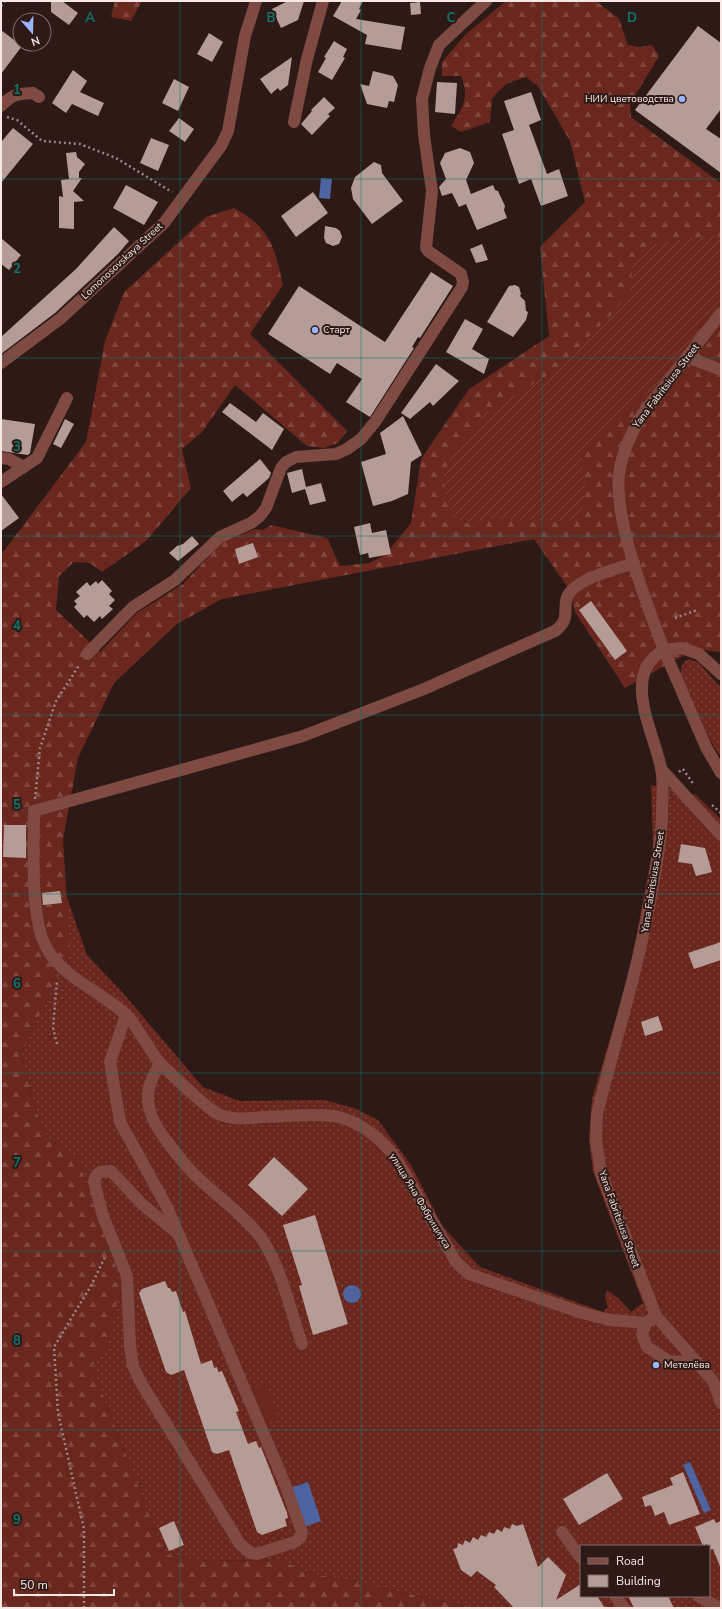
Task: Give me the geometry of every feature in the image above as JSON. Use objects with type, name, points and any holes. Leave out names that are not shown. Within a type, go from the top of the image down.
[{"type":"street","name":"Lomonosovskaya Street","points":[[1,363],[60,319],[164,223],[220,146],[228,131],[245,36],[256,1]]},
{"type":"street","points":[[294,122],[306,59],[323,1]]},
{"type":"street","points":[[87,654],[133,607],[175,580],[220,537],[251,523],[260,516],[266,508],[281,468],[286,462],[296,457],[336,454],[347,449],[361,439],[375,422],[462,287],[463,282],[461,274],[428,251],[426,248],[432,191],[424,135],[422,99],[430,68],[439,45],[486,1]]},
{"type":"street","points":[[1,106],[10,96],[17,94],[34,93],[39,97]]},
{"type":"street","name":"Yana Fabritsiusa Street","points":[[651,1319],[601,1174],[596,1140],[597,1114],[647,924],[662,831],[661,769],[645,712],[641,681],[646,666],[654,655],[664,650],[647,605],[634,563],[620,508],[619,473],[625,449],[632,432],[642,415],[721,313]]},
{"type":"street","points":[[702,338],[721,319]]},
{"type":"street","points":[[687,357],[721,370]]},
{"type":"street","points":[[1,482],[37,458],[68,398]]},
{"type":"street","points":[[1,458],[9,459],[24,467]]},
{"type":"street","points":[[34,811],[303,736],[424,690],[556,631],[562,626],[566,617],[566,600],[579,584],[634,563]]},
{"type":"street","points":[[721,674],[699,654],[682,648],[664,650],[706,746],[721,773]]},
{"type":"street","points":[[661,769],[721,835]]},
{"type":"street","name":"улица Яна Фабрициуса","points":[[34,811],[37,909],[41,935],[58,965],[76,980],[92,988],[126,1015],[160,1063],[216,1113],[229,1117],[242,1118],[316,1116],[342,1118],[376,1136],[387,1146],[397,1160],[456,1262],[469,1274],[582,1313],[610,1320],[651,1319]]},
{"type":"street","points":[[126,1015],[110,1062],[120,1122],[167,1207],[285,1484],[302,1532],[300,1538],[295,1542],[258,1554],[251,1553],[240,1544],[141,1383],[133,1366],[130,1346],[127,1276],[104,1216],[94,1182],[96,1176],[100,1172],[106,1170],[111,1171],[118,1176],[142,1204],[178,1234]]},
{"type":"street","points":[[160,1063],[150,1083],[148,1096],[154,1123],[178,1157],[198,1179],[247,1221],[260,1236],[269,1250],[277,1269],[302,1344]]},
{"type":"street","points":[[695,1360],[677,1362],[669,1361],[647,1346],[642,1334],[651,1319],[695,1360],[713,1381],[721,1403]]},
{"type":"street","points":[[562,1532],[580,1557]]},
{"type":"street","points":[[616,1597],[624,1608]]},
{"type":"street","points":[[700,1597],[720,1608]]},
{"type":"path","points":[[1,6],[5,1]]},
{"type":"path","points":[[17,120],[42,141],[80,144],[116,158],[182,198]]},
{"type":"path","points":[[675,618],[697,610]]},
{"type":"path","points":[[34,811],[40,748],[56,701],[87,654]]},
{"type":"path","points":[[683,769],[695,786]]},
{"type":"path","points":[[711,804],[721,813]]},
{"type":"path","points":[[57,1044],[53,1028],[58,965]]},
{"type":"path","points":[[84,1608],[84,1529],[58,1413],[54,1346],[92,1284],[113,1240]]},
{"type":"green space","points":[[115,1],[142,1],[131,21],[111,17]]},
{"type":"green space","points":[[506,1],[596,1],[619,19],[628,45],[640,47],[652,45],[659,56],[630,104],[631,117],[721,183],[721,652],[695,649],[625,688],[575,612],[569,589],[534,539],[222,599],[177,624],[114,683],[78,758],[63,839],[70,952],[21,1054],[34,1104],[46,1136],[80,1159],[87,1189],[116,1266],[120,1289],[108,1345],[92,1366],[164,1554],[198,1560],[285,1561],[301,1571],[476,1608],[1,1608],[1,552],[4,551],[86,442],[105,341],[124,292],[206,217],[234,208],[256,223],[269,240],[277,260],[283,285],[250,334],[347,431],[338,443],[324,448],[307,446],[235,385],[202,432],[182,449],[191,488],[146,541],[102,572],[90,563],[74,562],[59,576],[56,610],[100,652],[137,613],[183,584],[222,542],[256,529],[263,530],[271,525],[327,538],[340,566],[369,563],[385,555],[411,523],[421,459],[469,389],[549,336],[540,247],[585,202],[570,141],[538,86],[526,77],[506,84],[492,98],[490,122],[461,132],[451,126],[462,108],[465,90],[461,76],[442,76],[442,62],[465,35]]},
{"type":"green space","points":[[711,235],[721,237],[721,307],[674,369],[582,451],[585,487],[579,516],[569,521],[487,519],[466,524],[453,516],[444,487],[444,473],[454,452],[486,413],[554,371],[615,311],[631,289],[632,259],[652,244]]},
{"type":"green space","points":[[689,659],[699,663],[721,688],[721,757],[711,742],[681,675],[682,666]]},
{"type":"green space","points":[[651,785],[696,795],[721,819],[721,1608],[476,1608],[301,1571],[285,1561],[198,1560],[164,1554],[92,1366],[108,1345],[87,1189],[80,1159],[46,1136],[34,1104],[21,1054],[70,952],[65,892],[87,955],[122,992],[203,1087],[240,1101],[324,1100],[354,1108],[378,1120],[411,1165],[443,1227],[480,1267],[603,1312],[608,1307],[605,1297],[607,1290],[618,1298],[631,1312],[643,1303],[593,1172],[589,1139],[592,1099],[629,975],[653,848]]},
{"type":"green space","points":[[266,1384],[279,1418],[263,1424],[250,1389]]},
{"type":"water","points":[[321,178],[332,179],[330,199],[319,198]]},
{"type":"water","points":[[352,1285],[358,1288],[361,1294],[358,1300],[352,1303],[346,1300],[343,1294],[346,1288]]},
{"type":"water","points":[[690,1462],[711,1510],[704,1513],[683,1465]]},
{"type":"water","points":[[308,1482],[321,1521],[304,1527],[291,1488]]},
{"type":"building","points":[[51,1],[62,1],[78,13],[69,25],[51,12]]},
{"type":"building","points":[[288,1],[304,1],[298,20],[281,28],[272,9]]},
{"type":"building","points":[[342,1],[363,1],[359,9],[361,10],[356,19],[405,27],[401,50],[365,44],[367,35],[333,16]]},
{"type":"building","points":[[420,2],[421,14],[411,15],[410,3]]},
{"type":"building","name":"НИИ цветоводства","points":[[698,26],[721,43],[721,109],[706,129],[721,139],[721,173],[635,110]]},
{"type":"building","points":[[1,30],[12,38],[12,52],[18,52],[1,74]]},
{"type":"building","points":[[209,33],[223,42],[212,62],[197,54]]},
{"type":"building","points":[[334,41],[347,49],[343,57],[345,58],[332,80],[318,72],[326,58],[324,57]]},
{"type":"building","points":[[292,57],[288,85],[280,91],[278,88],[271,94],[260,79]]},
{"type":"building","points":[[73,70],[87,81],[80,92],[104,103],[98,116],[72,104],[66,113],[52,103]]},
{"type":"building","points":[[373,71],[393,76],[398,85],[394,102],[389,101],[387,108],[367,104],[360,84],[369,86]]},
{"type":"building","points":[[174,79],[189,87],[178,111],[162,103]]},
{"type":"building","points":[[437,82],[457,83],[455,114],[435,112]]},
{"type":"building","points":[[531,92],[541,120],[529,125],[547,174],[559,169],[568,196],[541,206],[531,179],[519,184],[502,134],[514,130],[504,101]]},
{"type":"building","points":[[324,97],[335,108],[328,114],[330,116],[312,135],[301,124],[312,111],[311,110]]},
{"type":"building","points":[[179,118],[194,129],[185,142],[169,131]]},
{"type":"building","points":[[13,128],[33,144],[1,183],[1,142]]},
{"type":"building","points":[[151,138],[169,145],[158,171],[140,163]]},
{"type":"building","points":[[460,148],[470,152],[474,163],[466,180],[471,194],[493,185],[495,190],[498,191],[505,206],[504,210],[507,218],[477,230],[466,204],[459,207],[452,193],[442,196],[439,187],[446,179],[440,163],[445,153]]},
{"type":"building","points":[[76,152],[77,157],[85,164],[79,172],[79,178],[82,178],[73,191],[84,201],[74,202],[74,229],[59,228],[59,196],[63,197],[61,180],[69,179],[66,153]]},
{"type":"building","points":[[374,162],[381,165],[382,173],[403,201],[372,224],[353,199],[351,188],[355,177]]},
{"type":"building","points":[[126,185],[158,202],[144,225],[113,208]]},
{"type":"building","points":[[313,192],[328,213],[296,237],[281,216]]},
{"type":"building","points":[[325,226],[336,228],[340,231],[342,237],[339,244],[333,246],[326,243],[324,238]]},
{"type":"building","points":[[114,227],[129,241],[118,254],[55,313],[1,354],[1,337],[76,269]]},
{"type":"building","points":[[1,238],[21,255],[9,270],[1,264]]},
{"type":"building","points":[[482,244],[488,260],[476,263],[470,249]]},
{"type":"building","points":[[431,272],[453,286],[420,338],[418,337],[412,347],[414,348],[370,417],[346,402],[362,379],[337,363],[330,374],[268,334],[299,286],[385,342]]},
{"type":"building","points":[[515,285],[519,287],[521,294],[520,296],[525,301],[526,311],[528,312],[526,320],[513,337],[487,322],[509,286]]},
{"type":"building","points":[[465,319],[483,329],[472,349],[489,359],[484,374],[446,352]]},
{"type":"building","points":[[436,364],[459,381],[433,406],[430,402],[410,419],[401,413]]},
{"type":"building","points":[[230,403],[256,422],[263,413],[284,429],[272,450],[222,412]]},
{"type":"building","points":[[403,416],[422,455],[411,462],[408,494],[392,501],[373,506],[361,462],[386,454],[380,433]]},
{"type":"building","points":[[1,419],[35,424],[30,453],[28,455],[1,451]]},
{"type":"building","points":[[65,419],[74,424],[61,448],[53,444]]},
{"type":"building","points":[[260,459],[271,473],[269,478],[247,497],[243,493],[232,502],[223,491]]},
{"type":"building","points":[[302,469],[306,487],[321,483],[326,501],[310,505],[305,489],[292,493],[287,473]]},
{"type":"building","points":[[1,494],[19,518],[1,531]]},
{"type":"building","points":[[370,523],[372,533],[386,530],[391,554],[369,558],[368,553],[360,555],[354,527]]},
{"type":"building","points":[[192,536],[199,544],[178,561],[169,553]]},
{"type":"building","points":[[253,543],[258,557],[239,564],[235,549]]},
{"type":"building","points":[[102,580],[112,591],[109,594],[115,600],[109,606],[113,609],[102,619],[100,616],[94,622],[87,615],[84,618],[74,607],[77,604],[74,601],[80,596],[76,592],[87,582],[90,586],[96,581],[98,584]]},
{"type":"building","points":[[591,601],[627,651],[615,660],[579,610]]},
{"type":"building","points":[[4,825],[26,825],[26,858],[3,857]]},
{"type":"building","points":[[681,844],[705,848],[712,872],[696,876],[692,864],[678,862]]},
{"type":"building","points":[[60,891],[62,903],[43,905],[42,893]]},
{"type":"building","points":[[721,942],[721,960],[694,969],[688,953]]},
{"type":"building","points":[[658,1016],[663,1030],[645,1036],[641,1022]]},
{"type":"building","points":[[274,1157],[308,1189],[282,1216],[248,1185]]},
{"type":"building","points":[[315,1215],[348,1324],[313,1335],[299,1286],[302,1285],[283,1225]]},
{"type":"building","points":[[165,1281],[168,1288],[170,1288],[172,1292],[176,1291],[183,1312],[185,1311],[201,1364],[212,1360],[214,1368],[217,1367],[218,1372],[222,1371],[239,1411],[236,1412],[248,1444],[256,1441],[259,1448],[261,1447],[287,1513],[288,1518],[285,1519],[287,1526],[262,1535],[257,1532],[229,1450],[217,1454],[212,1452],[184,1370],[171,1375],[166,1372],[139,1293],[142,1289]]},
{"type":"building","points":[[683,1472],[700,1514],[669,1525],[664,1512],[655,1516],[651,1505],[645,1507],[642,1497],[673,1485],[670,1478]]},
{"type":"building","points":[[607,1473],[623,1499],[579,1525],[563,1499]]},
{"type":"building","points":[[714,1519],[716,1523],[721,1521],[721,1569],[713,1549],[710,1550],[710,1545],[703,1545],[695,1527]]},
{"type":"building","points":[[174,1521],[184,1545],[169,1551],[159,1528]]},
{"type":"building","points":[[512,1524],[517,1526],[523,1524],[538,1567],[548,1557],[566,1575],[556,1600],[580,1585],[580,1597],[598,1597],[605,1608],[514,1608],[494,1587],[496,1585],[477,1571],[471,1577],[461,1570],[453,1549],[457,1548],[458,1543],[463,1545],[465,1540],[470,1543],[473,1537],[478,1540],[481,1535],[486,1537],[489,1532],[494,1534],[497,1529],[502,1532],[504,1527],[510,1529]]},
{"type":"building","points":[[628,1597],[668,1597],[674,1608],[634,1608]]},
{"type":"place","name":"НИИ цветоводства","points":[[682,99]]},
{"type":"place","name":"Старт","points":[[315,330]]},
{"type":"place","name":"Метелёва","points":[[656,1365]]}]
